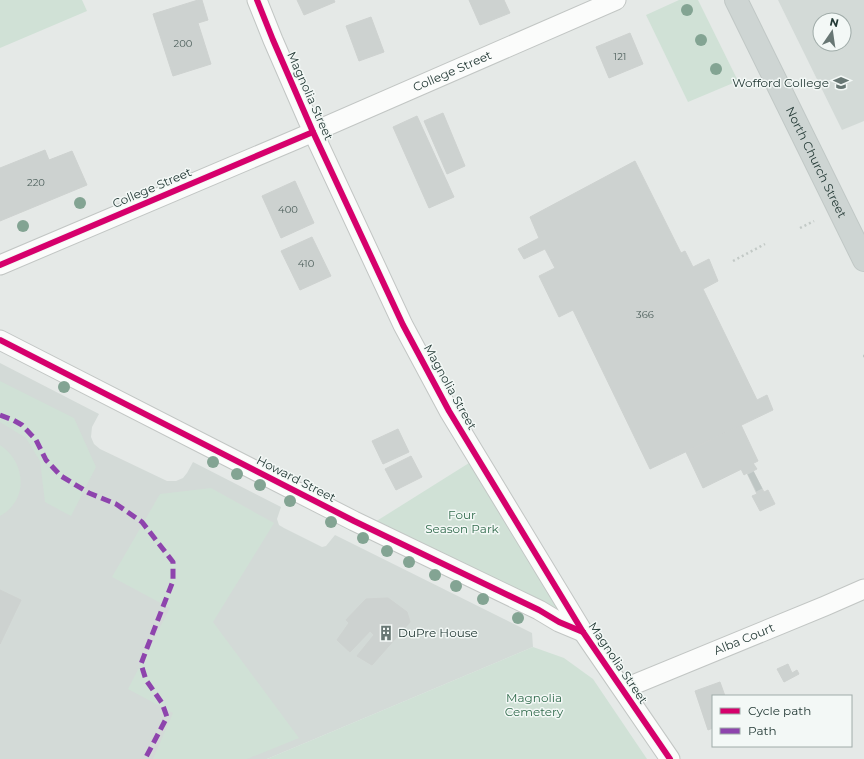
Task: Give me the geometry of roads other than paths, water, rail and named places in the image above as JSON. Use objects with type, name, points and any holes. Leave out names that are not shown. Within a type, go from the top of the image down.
[{"type":"main road","name":"North Church Street","points":[[736,0],[864,260]]},
{"type":"street","name":"Magnolia Street","points":[[258,0],[273,40],[313,132],[403,325],[449,411],[583,632],[670,759]]},
{"type":"street","name":"College Street","points":[[0,264],[313,132],[616,0]]},
{"type":"street","name":"Howard Street","points":[[0,340],[354,521],[539,610],[559,622],[583,632]]},
{"type":"street","name":"Alba Court","points":[[623,689],[864,589]]},
{"type":"tunnel","points":[[752,483],[758,480]]},
{"type":"place","name":"Wofford College","points":[[841,83]]},
{"type":"place","name":"DuPre House","points":[[386,633]]},
{"type":"park label","name":"Four Season Park","points":[[462,522]]},
{"type":"park label","name":"Magnolia Cemetery","points":[[534,705]]}]
